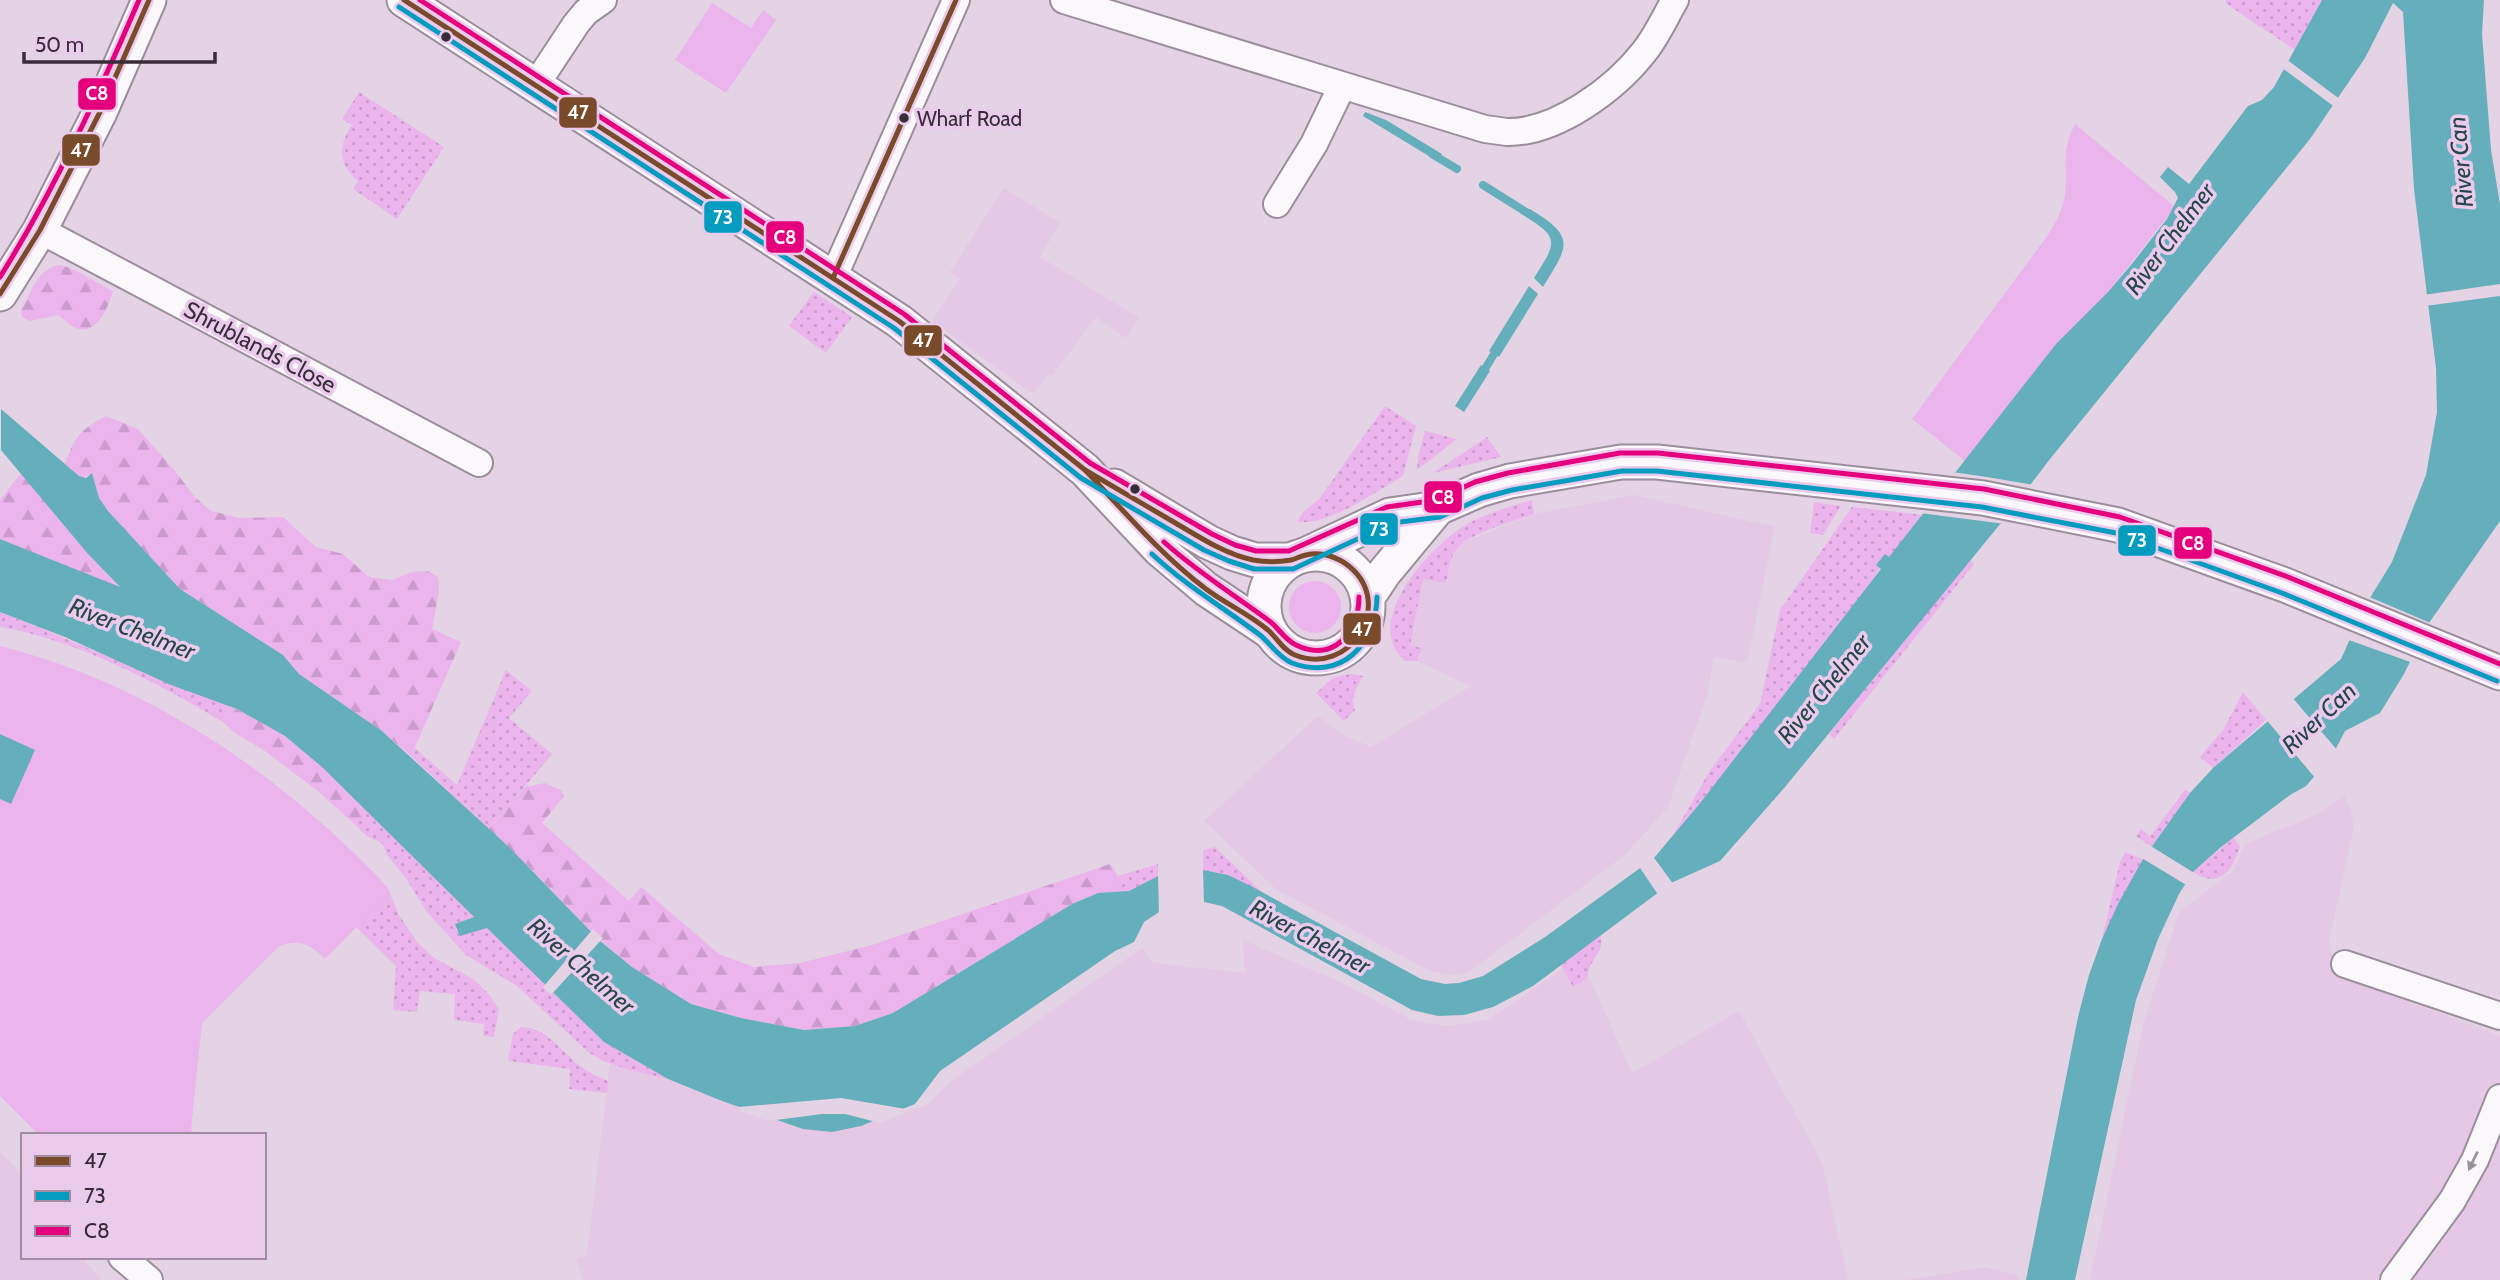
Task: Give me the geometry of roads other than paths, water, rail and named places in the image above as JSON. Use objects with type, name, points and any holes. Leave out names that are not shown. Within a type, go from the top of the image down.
[{"type":"main road","points":[[0,295],[40,230],[100,112],[149,0]]},
{"type":"main road","points":[[408,1],[899,321],[1085,470],[1160,550],[1206,589],[1269,631]]},
{"type":"main road","points":[[1085,470],[1208,542],[1232,553],[1255,560],[1299,557],[1323,554],[1345,564],[1362,582],[1368,597],[1368,614],[1363,629],[1354,643],[1340,653],[1309,659],[1293,654],[1279,645],[1269,631],[1264,616],[1266,592],[1278,570],[1299,557],[1390,515],[1444,505],[1510,481],[1620,462],[1657,462],[1983,498],[2118,526],[2214,558],[2500,673]]},
{"type":"main road","points":[[1368,597],[1384,573],[1444,505]]},
{"type":"street","points":[[535,86],[581,18],[603,0]]},
{"type":"street","points":[[833,278],[956,0]]},
{"type":"street","points":[[1064,0],[1485,129],[1508,132],[1560,119],[1586,104],[1627,70],[1646,50],[1675,0]]},
{"type":"street","points":[[1277,204],[1314,144],[1342,86]]},
{"type":"street","name":"Shrublands Close","points":[[40,230],[479,463]]},
{"type":"street","points":[[2345,964],[2500,1016]]},
{"type":"street","points":[[2394,1280],[2452,1201],[2475,1160],[2500,1098]]},
{"type":"street","points":[[124,1259],[149,1280]]},
{"type":"water","points":[[2322,0],[2484,0],[2482,34],[2491,150],[2500,204],[2500,521],[2429,623],[2404,674],[2380,713],[2345,731],[2332,756],[2306,786],[2221,847],[2193,872],[2179,894],[2158,939],[2136,1000],[2075,1280],[2026,1280],[2078,1017],[2102,939],[2143,859],[2190,793],[2213,768],[2341,659],[2365,606],[2392,562],[2426,475],[2437,412],[2436,368],[2414,189],[2403,12],[2393,3],[2365,58],[2310,139],[2001,523],[1785,787],[1720,861],[1671,883],[1533,986],[1493,1007],[1464,1015],[1438,1016],[1412,1010],[1222,906],[1204,902],[1159,912],[1144,922],[1134,942],[1115,951],[940,1071],[915,1104],[861,1126],[832,1132],[803,1129],[668,1079],[604,1042],[487,928],[460,936],[455,924],[474,917],[322,767],[285,736],[237,709],[171,685],[65,637],[0,612],[0,539],[120,587],[88,554],[1,450],[1,409],[79,476],[86,478],[92,473],[99,498],[108,511],[180,589],[283,655],[299,674],[382,731],[511,849],[599,940],[632,967],[691,1004],[741,1018],[804,1030],[855,1026],[893,1013],[1072,904],[1098,893],[1129,891],[1158,876],[1203,870],[1228,875],[1251,886],[1421,979],[1445,984],[1459,983],[1483,976],[1545,937],[1654,858],[1701,802],[1881,569],[1876,565],[1885,554],[1889,557],[2056,344],[2108,292],[2167,219],[2178,198],[2160,177],[2168,167],[2189,184],[2248,106],[2262,100],[2274,87]]},
{"type":"water","points":[[1365,112],[1386,120],[1442,154],[1437,161],[1363,116]]},
{"type":"water","points":[[1530,209],[1555,227],[1564,243],[1558,261],[1543,287],[1534,278],[1548,255],[1551,241],[1542,228],[1520,213]]},
{"type":"water","points":[[1529,286],[1538,294],[1499,357],[1489,351]]},
{"type":"water","points":[[1481,365],[1490,371],[1464,412],[1455,406]]},
{"type":"water","points":[[0,734],[35,750],[11,804],[0,799]]},
{"type":"waterway","points":[[1432,154],[1457,169]]},
{"type":"waterway","points":[[1483,185],[1534,217]]},
{"type":"waterway","points":[[1480,377],[1499,346]]},
{"type":"place","name":"Wharf Road","points":[[904,118]]},
{"type":"water label","name":"River Can","points":[[2461,162]]},
{"type":"water label","name":"River Chelmer","points":[[2170,239]]},
{"type":"water label","name":"River Chelmer","points":[[132,629]]},
{"type":"water label","name":"River Chelmer","points":[[1824,689]]},
{"type":"water label","name":"River Can","points":[[2319,718]]},
{"type":"water label","name":"River Chelmer","points":[[1310,937]]},
{"type":"water label","name":"River Chelmer","points":[[581,966]]}]
